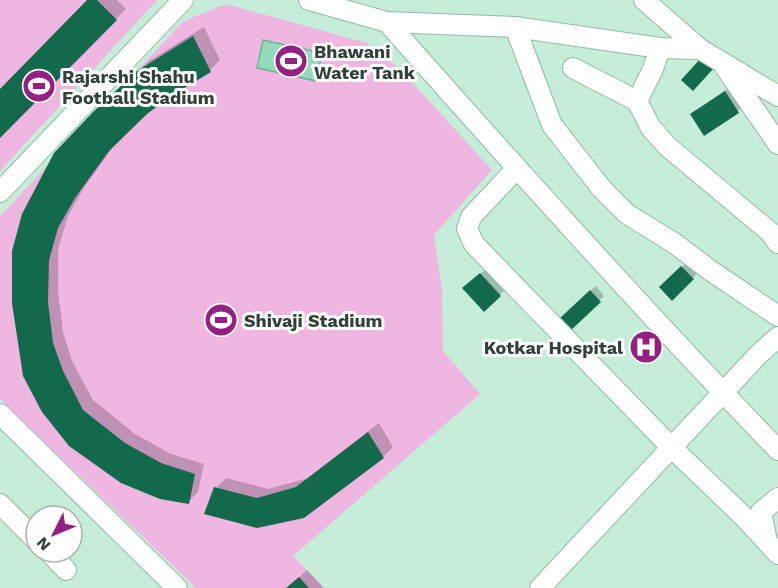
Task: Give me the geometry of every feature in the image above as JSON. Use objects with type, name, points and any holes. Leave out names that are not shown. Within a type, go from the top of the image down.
[{"type":"street","points":[[0,192],[183,0]]},
{"type":"street","points":[[309,0],[387,22],[515,27],[660,48],[700,49]]},
{"type":"street","points":[[644,0],[700,49],[778,96]]},
{"type":"street","points":[[387,22],[722,393],[778,450]]},
{"type":"street","points":[[515,27],[552,125],[602,189],[627,214],[674,243],[778,316]]},
{"type":"street","points":[[637,101],[653,69],[660,48]]},
{"type":"street","points":[[720,61],[778,144]]},
{"type":"street","points":[[573,68],[637,101],[651,128],[667,146],[770,232],[778,243]]},
{"type":"street","points":[[517,168],[471,217],[467,229],[474,244],[671,447],[773,548]]},
{"type":"street","points":[[540,588],[758,355],[778,337]]},
{"type":"street","points":[[0,414],[177,588]]},
{"type":"street","points":[[773,548],[762,512],[778,498]]},
{"type":"street","points":[[0,504],[24,528]]},
{"type":"street","points":[[60,564],[66,570]]},
{"type":"shaded area","name":"Rajarshi Shahu Football Stadium","points":[[0,0],[157,0],[0,171]]},
{"type":"shaded area","name":"Shivaji Stadium","points":[[226,4],[367,43],[399,68],[492,170],[434,235],[442,290],[443,351],[480,394],[293,556],[324,588],[196,588],[0,399],[0,216],[184,21]]},
{"type":"shaded area","points":[[263,40],[322,53],[316,81],[257,68]]},
{"type":"building","points":[[87,0],[97,0],[117,20],[0,138],[0,89]]},
{"type":"building","points":[[193,36],[211,72],[171,96],[147,114],[109,151],[75,198],[58,228],[49,260],[48,302],[53,343],[63,371],[83,410],[125,443],[161,463],[195,474],[189,504],[160,499],[121,483],[69,446],[42,412],[23,376],[12,303],[12,251],[22,214],[54,153],[137,71]]},
{"type":"building","points":[[701,58],[713,69],[693,91],[681,80]]},
{"type":"building","points":[[725,91],[739,113],[704,136],[690,114]]},
{"type":"building","points":[[681,266],[694,279],[672,301],[659,287]]},
{"type":"building","points":[[480,273],[501,296],[484,312],[462,288]]},
{"type":"building","points":[[590,290],[601,302],[569,332],[558,320]]},
{"type":"building","points":[[648,334],[659,344],[643,360],[632,350]]},
{"type":"building","points":[[368,432],[384,458],[304,518],[257,528],[204,514],[214,487],[257,498],[296,487]]},
{"type":"building","points":[[299,577],[309,588],[286,588]]},
{"type":"place","name":"Bhawani Water Tank","points":[[291,61]]},
{"type":"place","name":"Rajarshi Shahu Football Stadium","points":[[39,86]]},
{"type":"place","name":"Shivaji Stadium","points":[[221,320]]},
{"type":"place","name":"Kotkar Hospital","points":[[646,347]]}]
